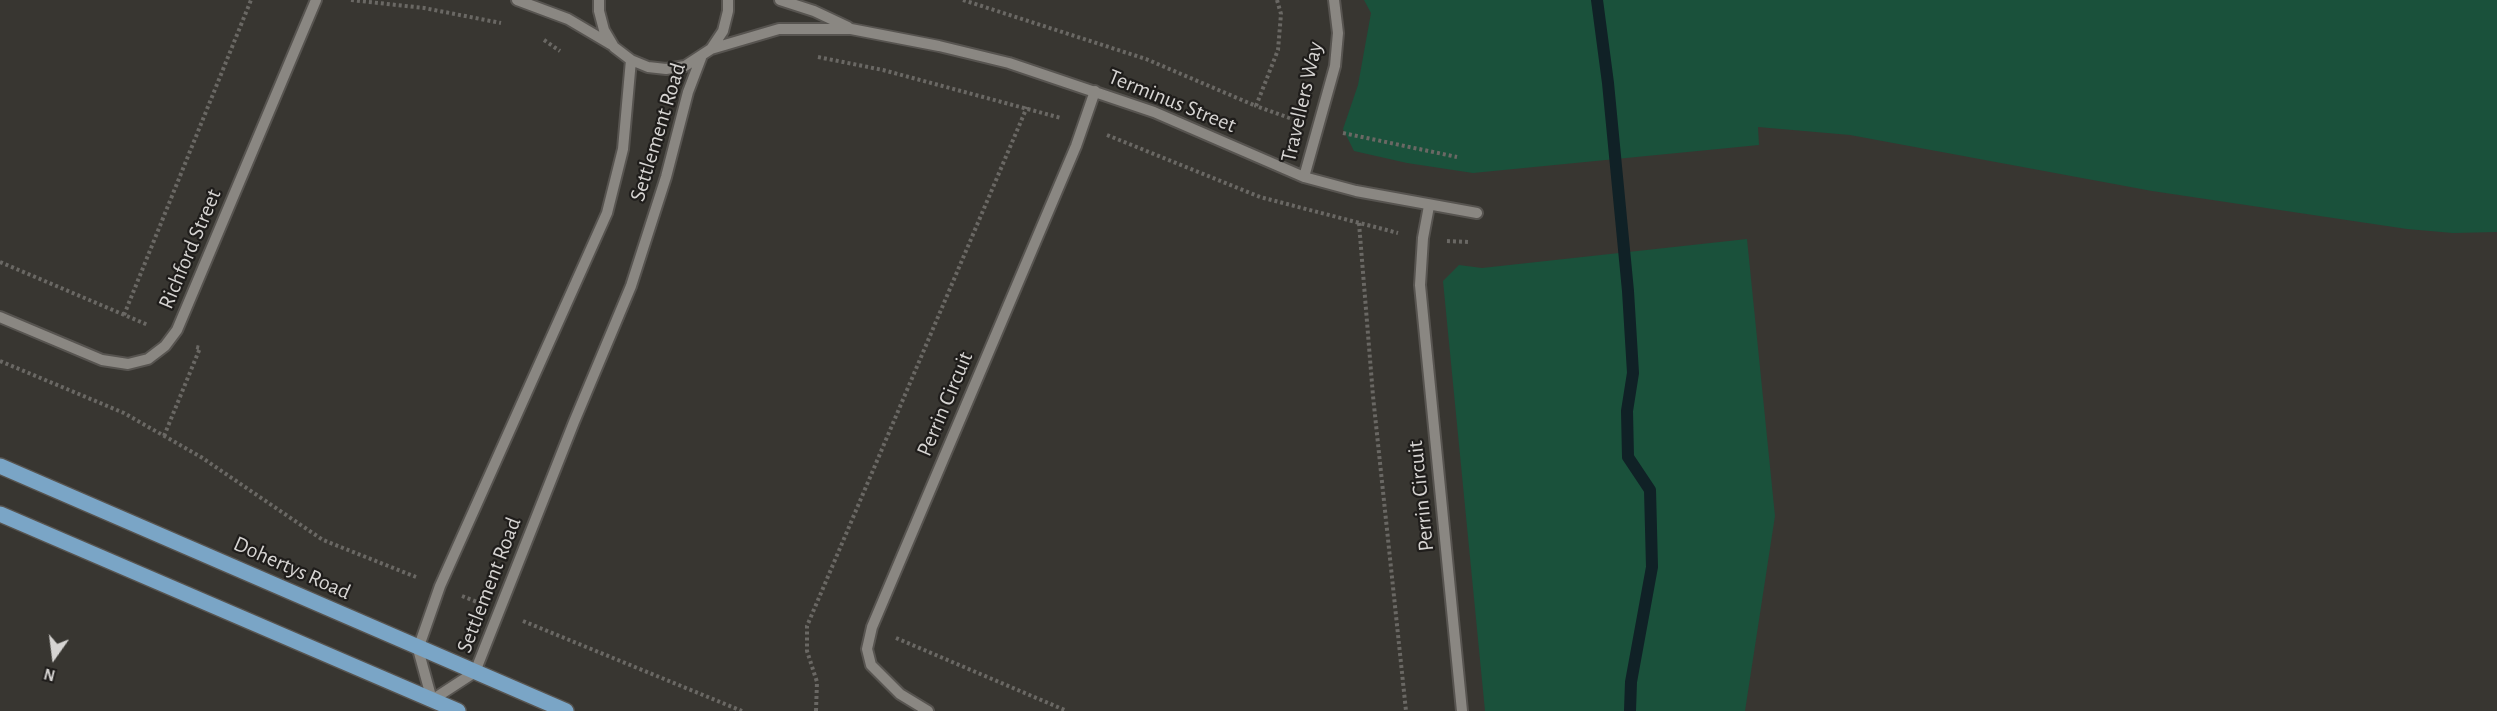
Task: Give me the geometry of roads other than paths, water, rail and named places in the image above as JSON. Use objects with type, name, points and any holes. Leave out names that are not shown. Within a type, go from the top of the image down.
[{"type":"main road","name":"Dohertys Road","points":[[0,466],[418,649],[566,711]]},
{"type":"main road","points":[[0,514],[458,711]]},
{"type":"street","name":"Richford Street","points":[[0,317],[102,360],[128,364],[148,359],[165,346],[173,336],[316,0]]},
{"type":"street","points":[[517,0],[568,19],[631,60],[648,67],[666,69],[685,66],[701,58],[711,49],[723,31],[728,0]]},
{"type":"street","points":[[599,0],[598,11],[604,30],[614,47]]},
{"type":"street","name":"Terminus Street","points":[[780,0],[814,11],[851,29]]},
{"type":"street","name":"Travellers Way","points":[[1304,177],[1335,66],[1338,33],[1334,0]]},
{"type":"street","name":"Terminus Street","points":[[711,49],[779,29],[851,29],[1009,63],[1154,112],[1304,177],[1356,191],[1477,213]]},
{"type":"street","name":"Settlement Road","points":[[631,60],[623,149],[607,213],[440,586],[418,649],[432,700],[475,672],[631,286],[666,177],[688,92],[701,58]]},
{"type":"street","name":"Perrin Circuit","points":[[928,711],[900,694],[872,665],[867,649],[872,627],[1095,92]]},
{"type":"street","name":"Perrin Circuit","points":[[1429,206],[1423,238],[1420,285],[1462,711]]},
{"type":"waterway","points":[[1597,0],[1608,83],[1628,291],[1633,373],[1627,411],[1628,457],[1650,490],[1652,567],[1631,682],[1630,711]]}]
